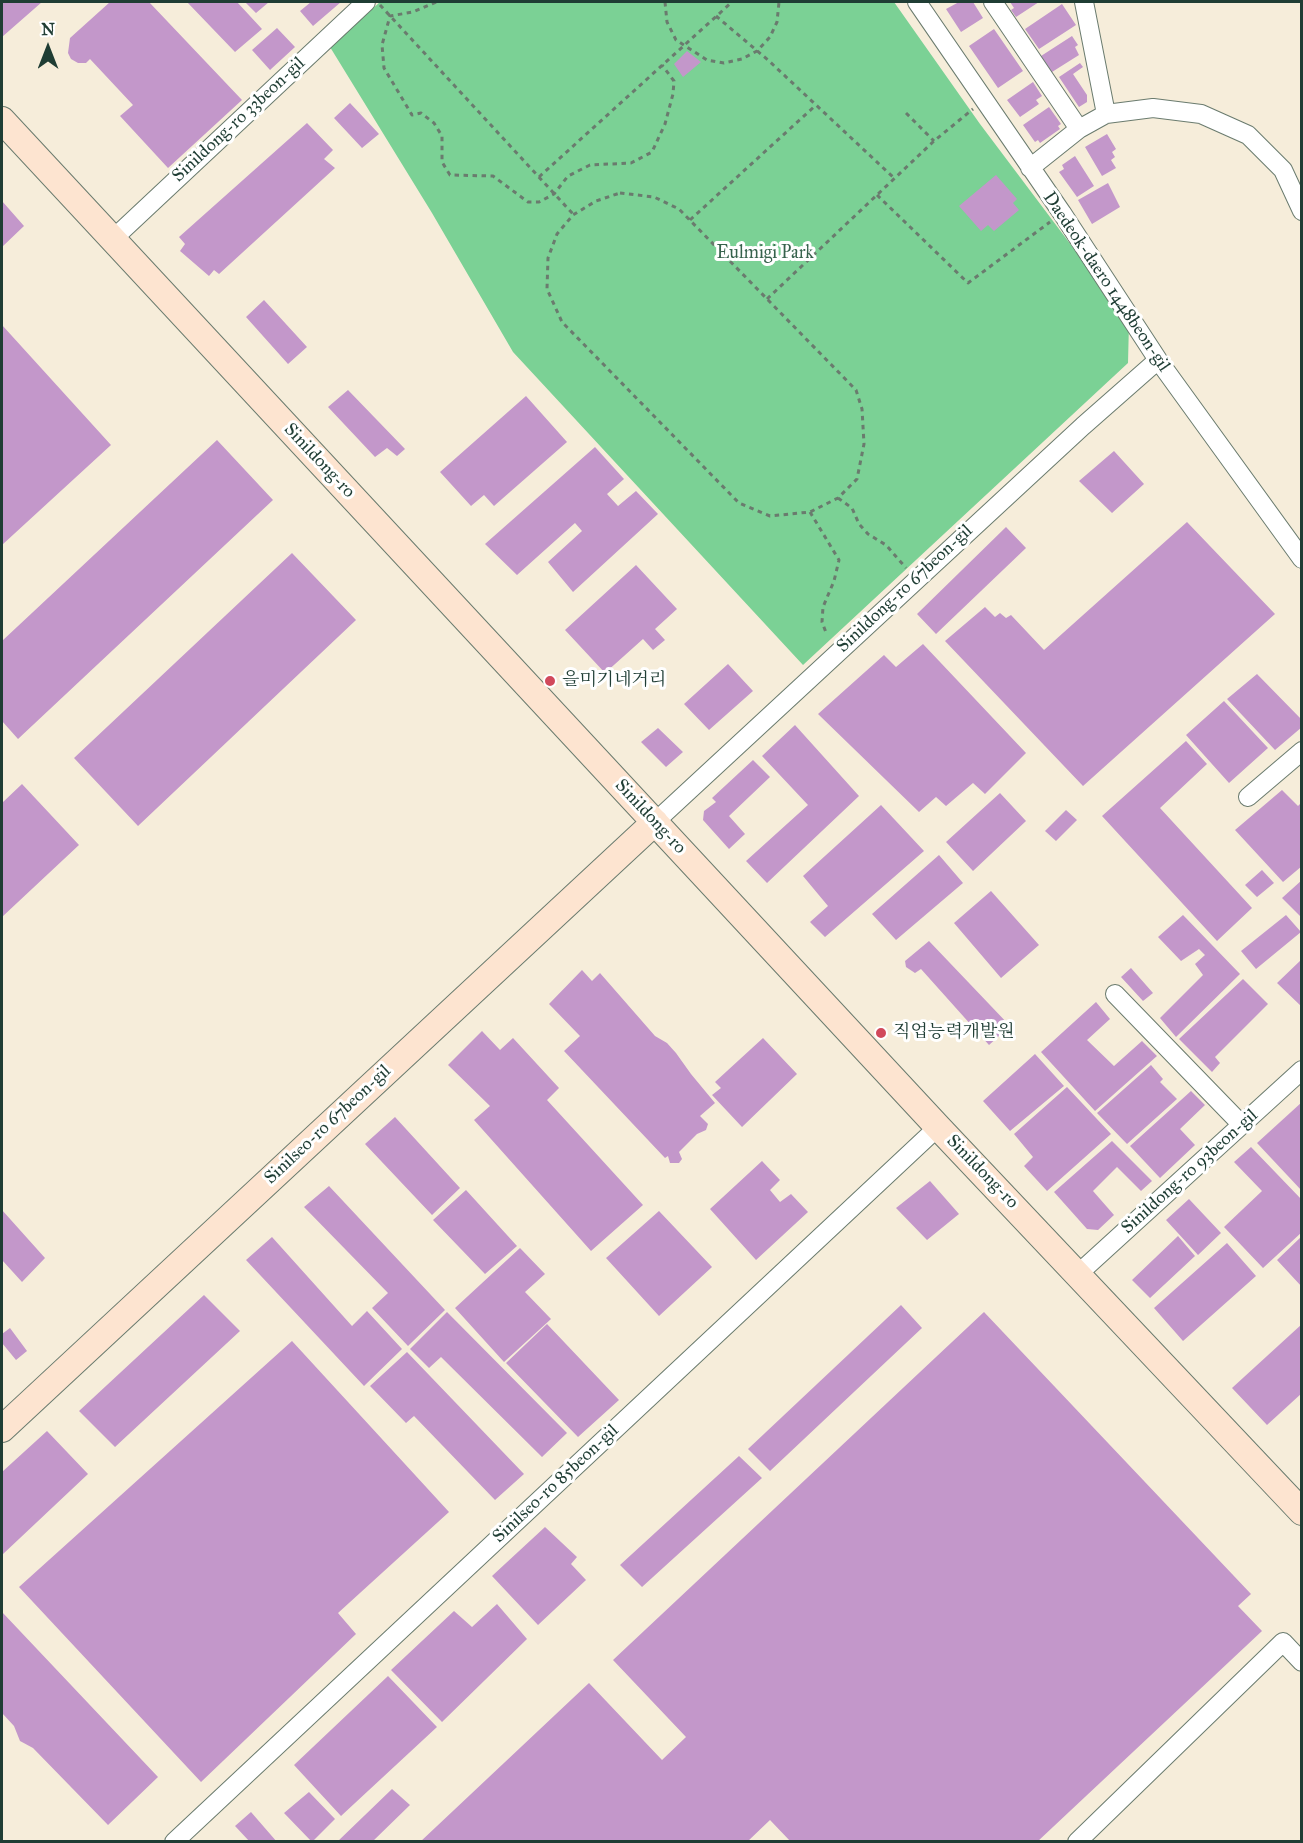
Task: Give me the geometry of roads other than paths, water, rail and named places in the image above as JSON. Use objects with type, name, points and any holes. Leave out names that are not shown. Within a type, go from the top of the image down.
[{"type":"main road","name":"Sinildong-ro","points":[[2,120],[938,1127],[1302,1512]]},
{"type":"main road","name":"Sinilseo-ro 67beon-gil","points":[[2,1428],[655,822]]},
{"type":"street","name":"Sinildong-ro 33beon-gil","points":[[113,239],[366,2]]},
{"type":"street","name":"Daedeok-daero 1448beon-gil","points":[[917,2],[1062,213],[1158,360],[1302,559]]},
{"type":"street","points":[[993,2],[1079,129]]},
{"type":"street","points":[[1084,2],[1106,114]]},
{"type":"street","points":[[1030,168],[1079,129],[1106,114],[1153,108],[1201,114],[1248,135],[1283,170],[1302,211]]},
{"type":"street","name":"Sinildong-ro 67beon-gil","points":[[655,822],[1074,434],[1158,360]]},
{"type":"street","points":[[1248,797],[1302,751]]},
{"type":"street","points":[[1115,994],[1242,1125]]},
{"type":"street","name":"Sinildong-ro 93beon-gil","points":[[1078,1274],[1302,1070]]},
{"type":"street","name":"Sinilseo-ro 85beon-gil","points":[[174,1842],[938,1127]]},
{"type":"street","points":[[1077,1842],[1283,1642],[1302,1662]]},
{"type":"place","name":"을미기네거리","points":[[550,681]]},
{"type":"place","name":"직업능력개발원","points":[[881,1033]]},
{"type":"park label","name":"Eulmigi Park","points":[[765,254]]}]
